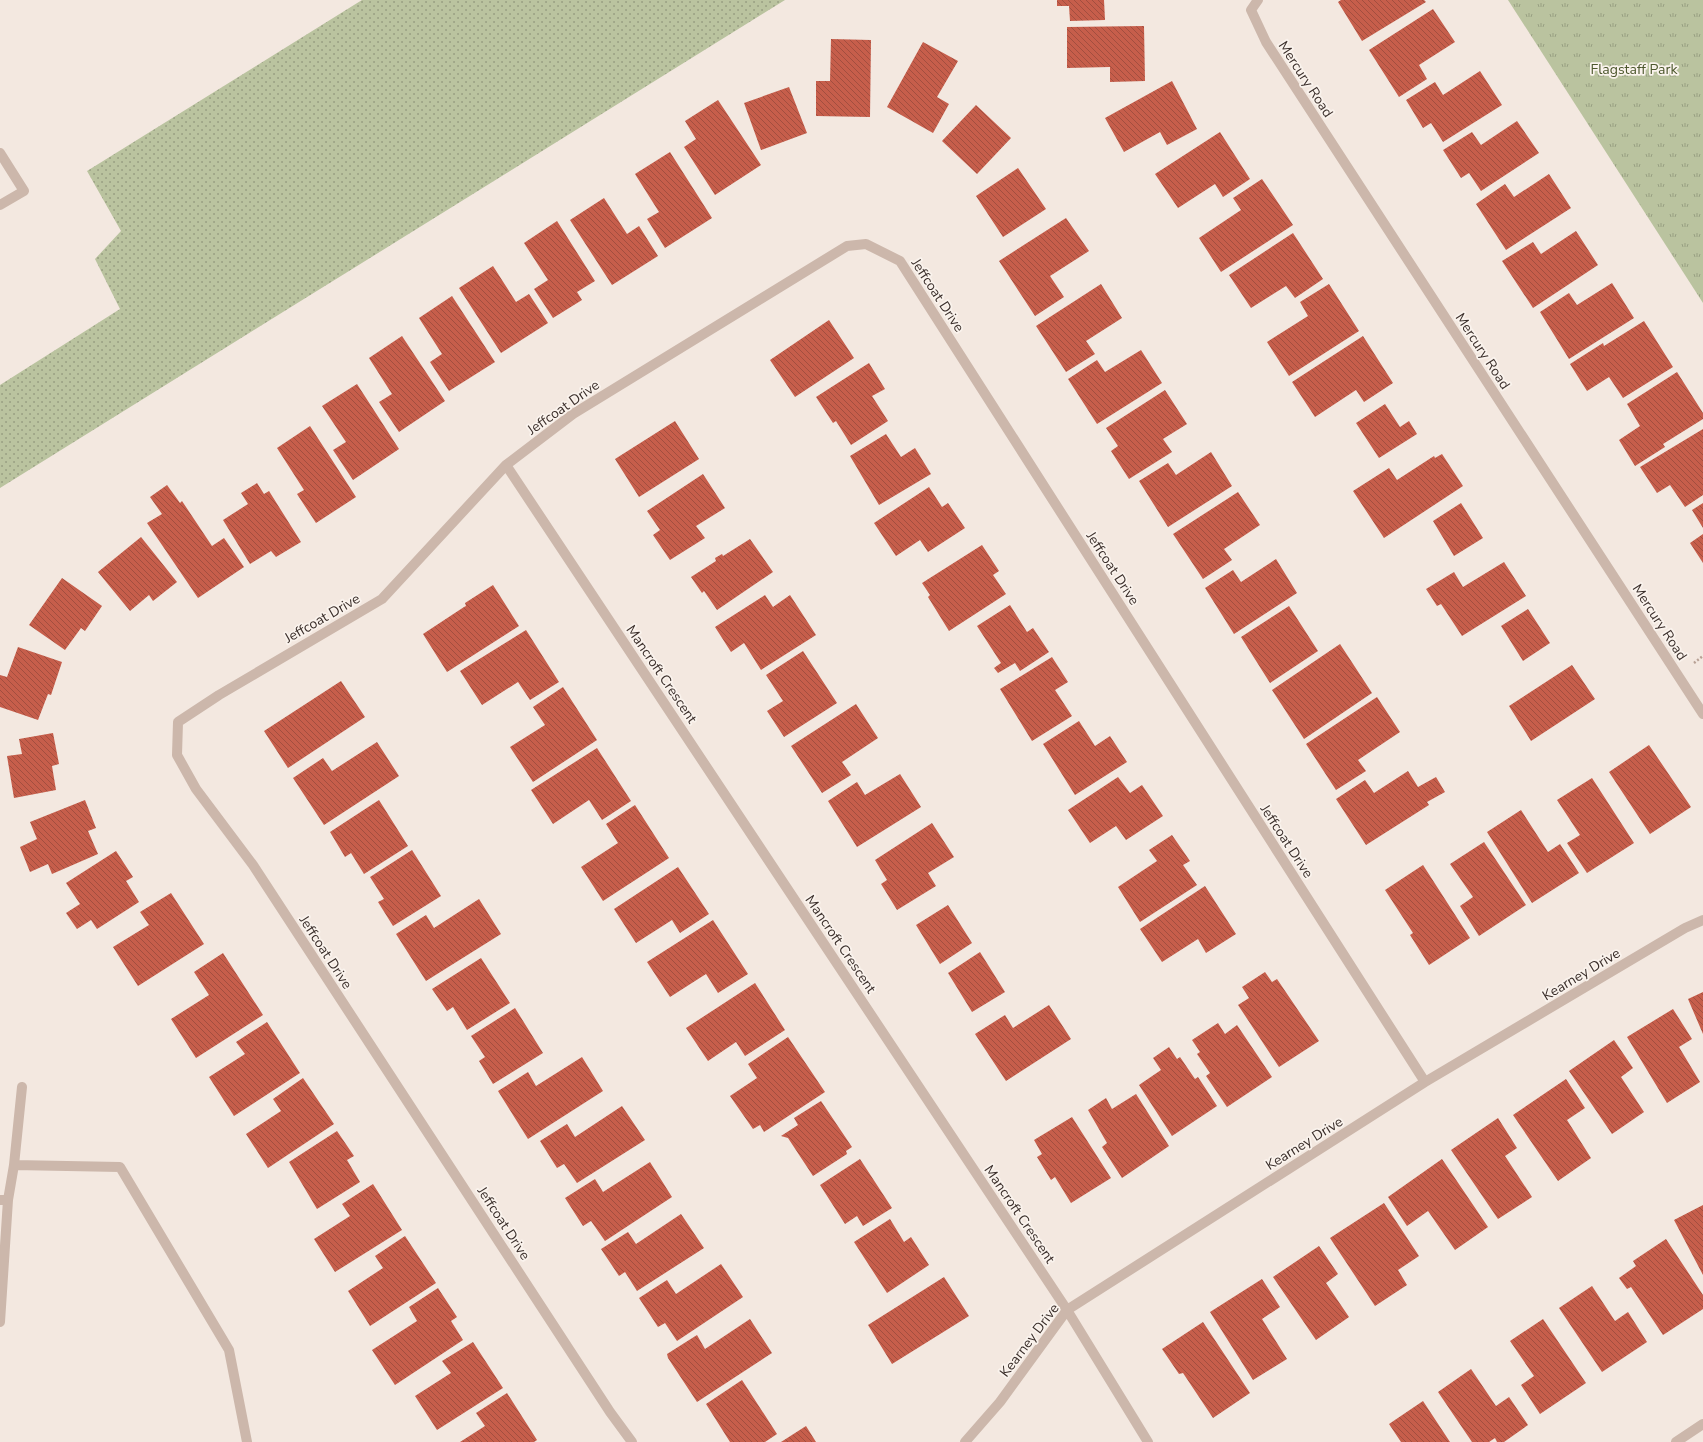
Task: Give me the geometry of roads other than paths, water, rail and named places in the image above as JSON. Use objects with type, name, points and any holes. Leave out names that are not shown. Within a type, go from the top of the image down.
[{"type":"street","name":"Mercury Road","points":[[1258,0],[1251,10],[1266,42],[1703,714]]},
{"type":"street","points":[[0,153],[24,191],[0,205]]},
{"type":"street","name":"Jeffcoat Drive","points":[[632,1442],[606,1405],[252,865],[196,789],[177,755],[178,722],[219,694],[382,599],[506,465],[573,414],[847,246],[866,244],[900,261],[1425,1082]]},
{"type":"street","name":"Mancroft Crescent","points":[[506,465],[1067,1310],[1148,1442]]},
{"type":"street","name":"Kearney Drive","points":[[965,1442],[1000,1402],[1067,1310],[1425,1082],[1678,932],[1703,920]]},
{"type":"street","points":[[0,1322],[4,1200],[14,1165],[22,1087]]},
{"type":"street","points":[[14,1165],[120,1168],[230,1350],[247,1442]]},
{"type":"street","points":[[1676,1442],[1703,1424]]},
{"type":"park label","name":"Flagstaff Park","points":[[1634,69]]}]
